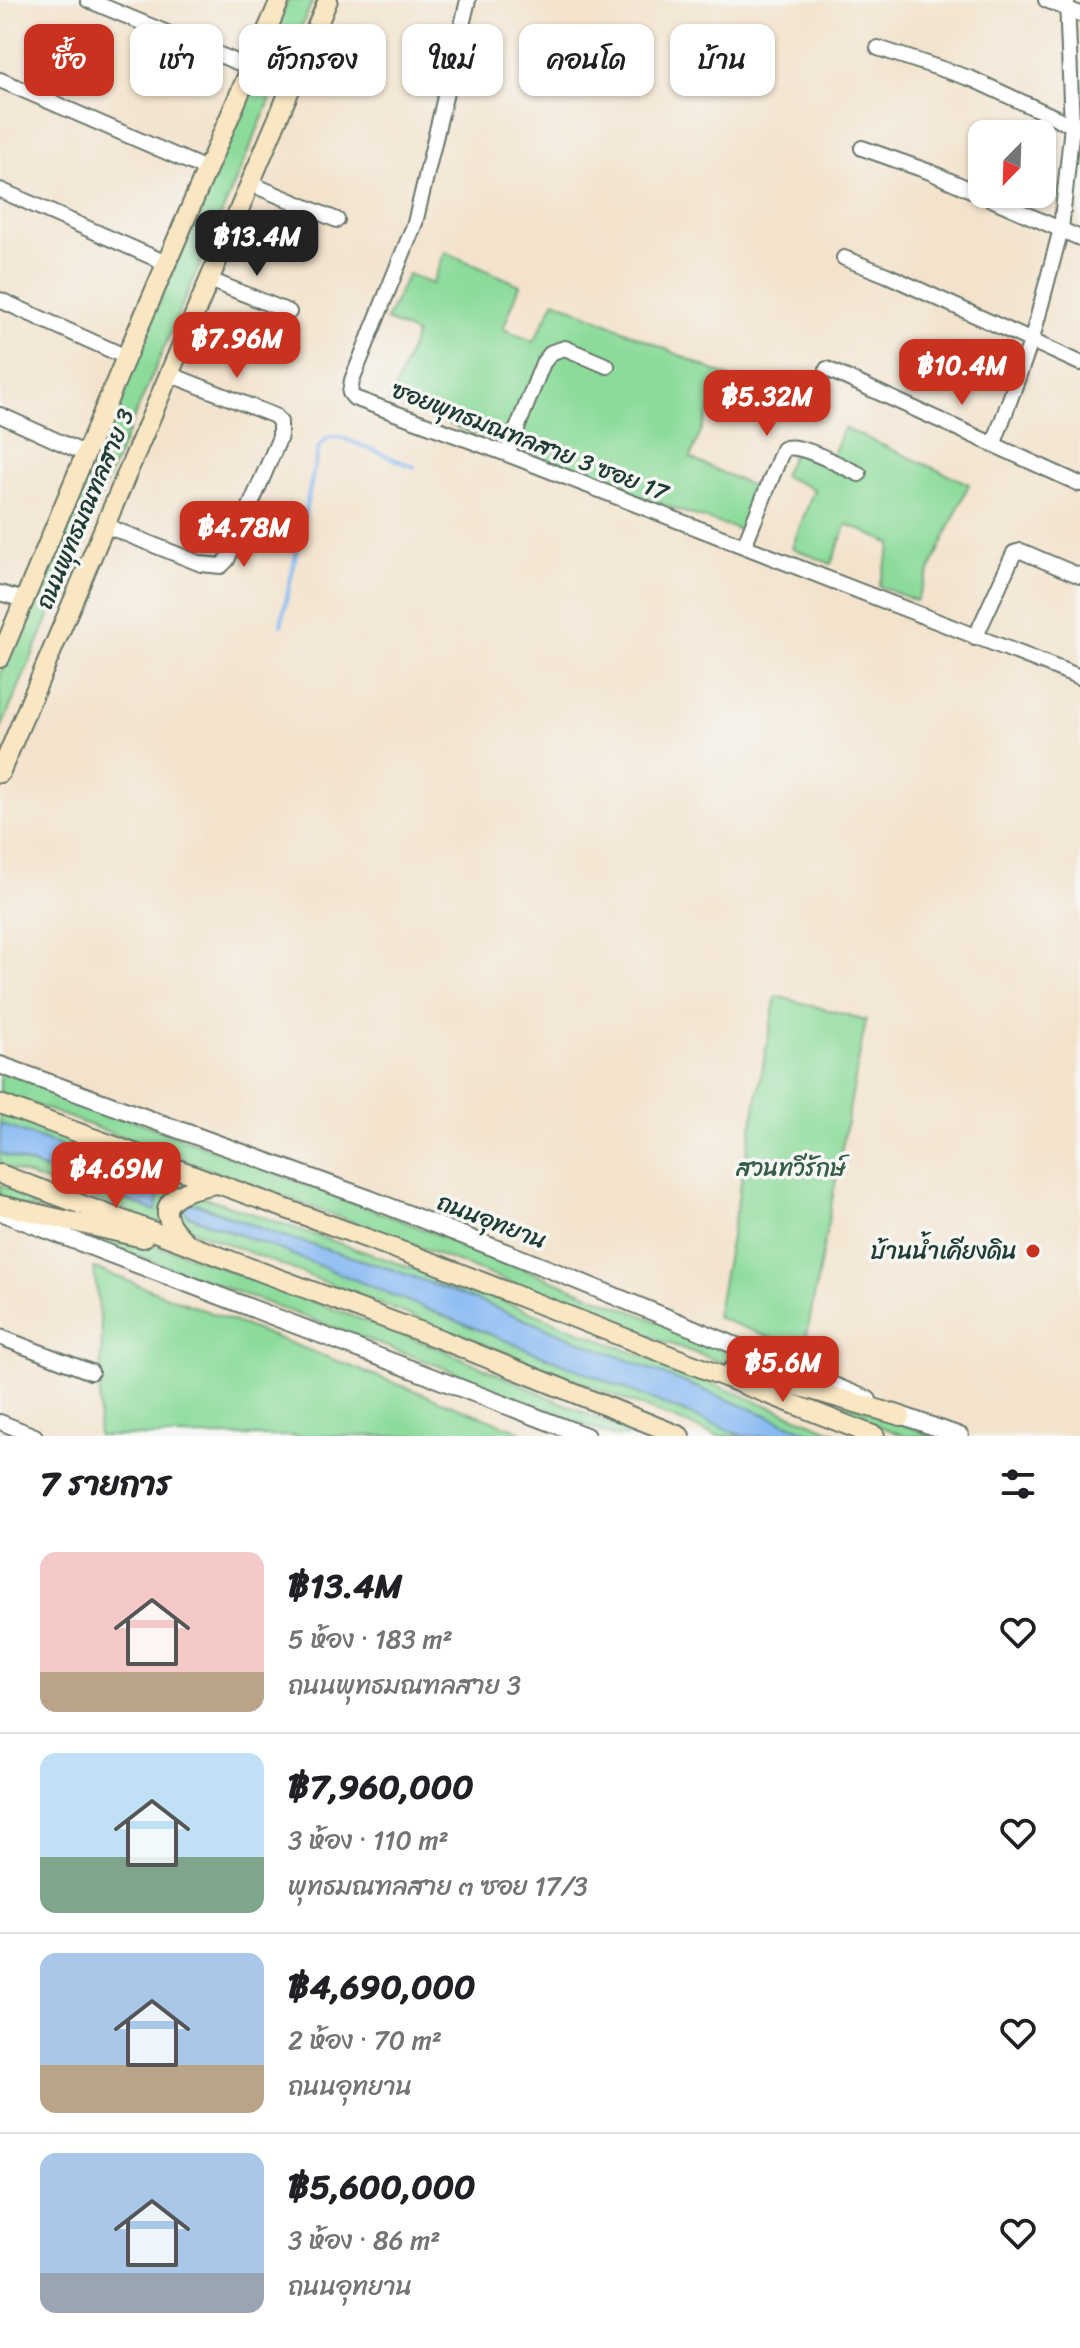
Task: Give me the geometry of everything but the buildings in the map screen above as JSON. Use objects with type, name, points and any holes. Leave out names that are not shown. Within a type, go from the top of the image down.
[{"type":"main road","name":"ถนนพุทธมณฑลสาย 3","points":[[270,24],[280,0]]},
{"type":"main road","name":"ถนนพุทธมณฑลสาย 3","points":[[0,773],[328,0]]},
{"type":"main road","name":"ถนนพุทธมณฑลสาย 3","points":[[0,658],[239,95]]},
{"type":"main road","points":[[0,1104],[434,1263],[875,1436]]},
{"type":"main road","points":[[0,1174],[440,1339],[680,1436]]},
{"type":"main road","points":[[188,1244],[168,1217],[172,1199],[182,1191],[217,1184]]},
{"type":"main road","points":[[0,1205],[223,1257]]},
{"type":"main road","points":[[675,1358],[791,1384],[901,1416]]},
{"type":"main road","points":[[620,1412],[657,1436]]},
{"type":"street","points":[[88,0],[239,63]]},
{"type":"street","name":"ซอยพุทธมณฑลสาย 3 ซอย 17","points":[[468,0],[415,223],[352,380],[350,393],[360,402],[507,454],[1080,677]]},
{"type":"street","points":[[994,443],[1032,339],[1061,229],[1076,128],[1072,7],[1046,0]]},
{"type":"street","points":[[878,48],[972,79],[1076,128]]},
{"type":"street","points":[[0,80],[206,169]]},
{"type":"street","points":[[862,148],[930,172],[1080,238]]},
{"type":"street","points":[[251,184],[337,220]]},
{"type":"street","points":[[0,190],[166,263]]},
{"type":"street","points":[[844,258],[1032,339],[1080,363]]},
{"type":"street","points":[[210,280],[289,312]]},
{"type":"street","points":[[0,300],[126,357]]},
{"type":"street","points":[[507,454],[543,363],[552,352],[565,348],[607,366]]},
{"type":"street","points":[[827,369],[1080,484]]},
{"type":"street","points":[[104,525],[201,564],[221,566],[227,560],[280,437],[280,422],[275,416],[169,374]]},
{"type":"street","points":[[0,415],[86,454]]},
{"type":"street","points":[[744,546],[783,449],[789,446],[800,448],[859,474]]},
{"type":"street","points":[[975,638],[1014,553],[1021,551],[1080,576]]},
{"type":"street","points":[[0,593],[24,600]]},
{"type":"street","name":"ถนนอุทยาน","points":[[0,1065],[356,1194],[834,1384],[901,1416],[960,1436]]},
{"type":"street","points":[[0,1212],[586,1436]]},
{"type":"street","points":[[0,1337],[91,1372]]},
{"type":"street","points":[[0,1422],[35,1436]]},
{"type":"green space","points":[[288,0],[313,0],[303,24],[278,24]]},
{"type":"green space","points":[[247,96],[272,96],[0,731],[0,674]]},
{"type":"green space","points":[[445,252],[520,285],[503,329],[534,342],[555,300],[767,394],[758,413],[716,395],[690,458],[756,488],[740,530],[665,506],[390,402],[416,334],[386,320],[408,274],[432,284]]},
{"type":"green space","points":[[844,428],[969,484],[916,601],[879,586],[892,544],[847,524],[831,564],[792,548],[814,489],[783,476],[797,444],[832,457]]},
{"type":"green space","name":"สวนทวีรักษ์","points":[[776,996],[866,1020],[804,1350],[716,1317]]},
{"type":"green space","points":[[0,1070],[405,1222],[791,1374],[732,1366],[659,1340],[398,1239],[0,1092]]},
{"type":"green space","points":[[0,1113],[188,1182],[169,1227],[0,1165],[0,1153],[155,1211],[158,1195],[165,1184],[0,1124]]},
{"type":"green space","points":[[0,1185],[45,1202],[47,1212],[0,1200]]},
{"type":"green space","points":[[198,1195],[467,1287],[845,1436],[819,1436],[473,1299],[397,1271],[276,1234],[196,1203],[186,1215],[743,1436],[717,1436],[182,1225],[175,1212],[177,1201]]},
{"type":"green space","points":[[87,1230],[179,1252],[441,1349],[637,1436],[612,1436],[442,1367],[84,1236]]},
{"type":"green space","points":[[94,1268],[533,1436],[98,1436],[102,1335]]},
{"type":"green space","points":[[790,1391],[860,1408],[934,1436],[905,1436]]},
{"type":"water","points":[[0,1124],[166,1185],[158,1195],[156,1211],[0,1153]]},
{"type":"water","points":[[190,1202],[473,1299],[819,1436],[743,1436],[190,1216],[184,1211]]},
{"type":"waterway","points":[[281,625],[322,443],[331,437],[343,438],[414,467]]},
{"type":"place","name":"บ้านน้ำเคียงดิน","points":[[1033,1251]]}]
